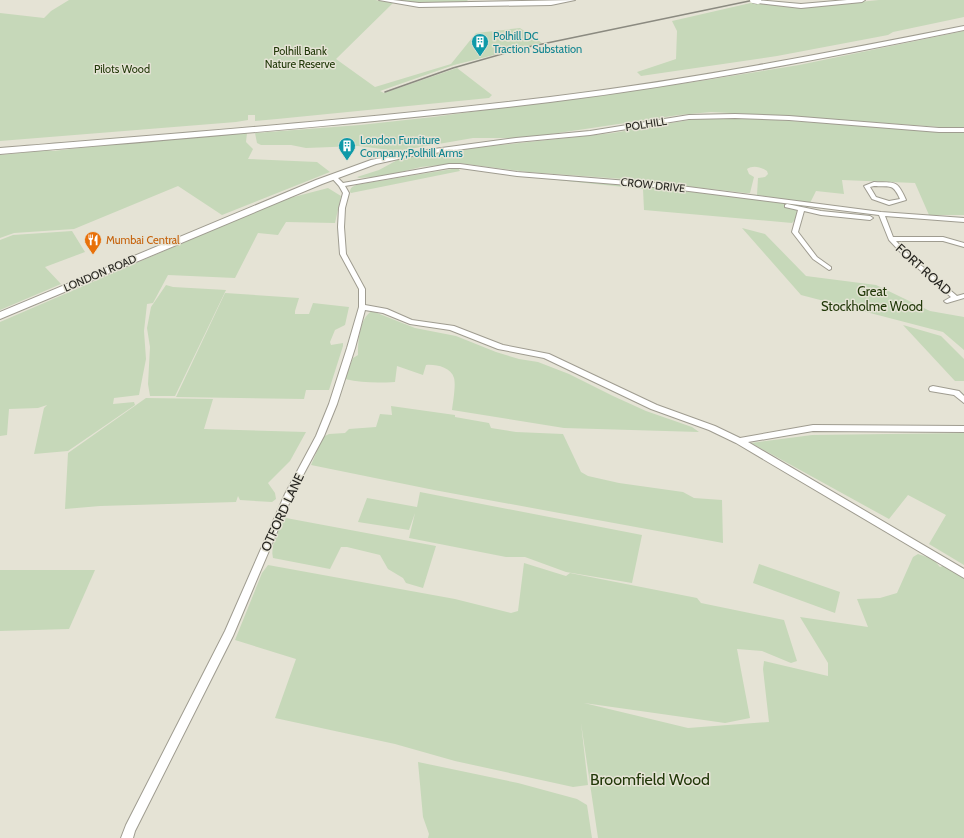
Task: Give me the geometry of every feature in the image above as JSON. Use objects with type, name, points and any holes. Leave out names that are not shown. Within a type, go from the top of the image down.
[{"type":"highway","points":[[0,146],[365,115],[534,96],[755,64],[964,23]]},
{"type":"highway","points":[[0,151],[352,121],[546,100],[760,68],[964,28]]},
{"type":"main road","name":"POLHILL","points":[[333,176],[379,161],[422,152],[516,140],[590,133],[689,117],[735,116],[789,118],[939,130],[964,130]]},
{"type":"main road","name":"LONDON ROAD","points":[[0,316],[333,176]]},
{"type":"street","points":[[382,0],[419,5],[551,3],[572,0]]},
{"type":"street","points":[[755,0],[801,6],[862,0]]},
{"type":"street","name":"CROW DRIVE","points":[[342,185],[449,166],[460,166],[517,174],[666,186],[777,200],[882,216],[893,214],[964,220]]},
{"type":"street","points":[[333,176],[342,185]]},
{"type":"street","points":[[874,184],[893,185],[898,188],[903,200],[889,203],[874,198],[867,186],[874,184]]},
{"type":"street","name":"OTFORD LANE","points":[[127,838],[133,822],[229,632],[289,494],[320,436],[332,404],[362,307],[362,289],[343,254],[341,226],[342,208],[346,193],[342,185]]},
{"type":"street","points":[[777,200],[777,203],[802,210],[821,213],[882,216]]},
{"type":"street","points":[[889,203],[893,214]]},
{"type":"street","points":[[802,210],[795,232],[815,258],[829,268]]},
{"type":"street","name":"FORT ROAD","points":[[882,216],[891,239],[907,256],[960,297],[947,301]]},
{"type":"street","name":"FORT ROAD","points":[[891,239],[943,239],[964,245]]},
{"type":"street","points":[[362,307],[385,311],[410,322],[451,328],[501,347],[546,356],[654,408],[712,428],[739,441],[964,574]]},
{"type":"street","points":[[933,389],[956,392],[964,400]]},
{"type":"street","points":[[739,441],[813,428],[964,429]]},
{"type":"green space","points":[[69,0],[375,0],[393,3],[336,59],[375,87],[451,64],[476,33],[520,28],[542,43],[454,65],[380,91],[384,93],[457,68],[492,95],[489,98],[255,121],[255,115],[248,115],[248,120],[236,122],[0,141],[0,13],[44,18],[51,11]]},
{"type":"green space","points":[[387,0],[468,0],[465,3],[419,4]]},
{"type":"green space","points":[[879,0],[964,0],[964,17],[893,32],[888,35],[777,56],[641,76],[637,72],[676,59],[677,31],[672,21],[755,2],[788,7],[809,7]]},
{"type":"green space","points":[[964,31],[964,127],[940,127],[711,112],[679,115],[538,136],[515,138],[473,138],[398,151],[358,146],[306,148],[291,145],[261,145],[257,143],[255,133],[360,125],[433,117],[694,82],[799,65]]},
{"type":"green space","points":[[701,118],[747,118],[964,133],[964,215],[929,215],[915,183],[842,180],[844,194],[816,191],[810,203],[757,195],[758,178],[765,177],[768,174],[765,170],[754,167],[747,169],[749,174],[754,177],[750,193],[623,179],[528,172],[459,163],[421,167],[385,176],[357,177],[379,170],[401,158],[415,155],[613,133]]},
{"type":"green space","points":[[247,133],[246,142],[253,149],[248,159],[317,162],[330,172],[222,215],[178,186],[74,229],[14,233],[0,238],[0,155]]},
{"type":"green space","points":[[458,168],[460,171],[350,192],[352,187],[359,184]]},
{"type":"green space","points":[[538,178],[673,190],[807,207],[792,223],[644,210],[643,189]]},
{"type":"green space","points":[[328,188],[341,196],[335,223],[286,222],[278,235],[258,233],[235,278],[168,275],[153,303],[147,304],[144,331],[146,359],[139,395],[114,398],[113,404],[134,402],[135,405],[68,451],[34,454],[44,408],[47,405],[38,408],[9,409],[7,435],[0,436],[0,322],[282,200]]},
{"type":"green space","name":"Great Stockholme Wood","points":[[742,228],[765,234],[806,276],[876,285],[930,311],[964,317],[964,350],[943,332],[801,295]]},
{"type":"green space","points":[[72,231],[85,252],[45,267],[61,284],[0,310],[0,240],[13,235]]},
{"type":"green space","points":[[166,285],[173,287],[226,290],[175,396],[150,396],[148,384],[150,347],[147,328],[151,307]]},
{"type":"green space","points":[[225,293],[299,298],[295,314],[309,314],[313,303],[349,307],[345,325],[335,330],[330,342],[331,345],[343,343],[343,346],[329,390],[306,390],[304,399],[176,397]]},
{"type":"green space","points":[[372,311],[415,328],[456,336],[496,352],[519,359],[538,362],[569,374],[646,411],[692,427],[699,432],[564,428],[452,410],[455,389],[454,378],[450,371],[434,365],[426,365],[423,375],[397,366],[395,382],[382,383],[345,379],[353,358],[358,355],[360,331],[364,319]]},
{"type":"green space","points":[[903,325],[941,336],[964,359],[964,381],[955,381]]},
{"type":"green space","points":[[146,398],[213,399],[204,429],[306,432],[290,461],[268,483],[275,493],[276,499],[272,502],[240,500],[238,496],[236,502],[100,506],[65,509],[68,453]]},
{"type":"green space","points":[[391,406],[455,415],[455,417],[489,423],[491,428],[516,432],[563,434],[581,472],[588,476],[619,483],[683,492],[694,498],[722,500],[723,543],[434,490],[311,465],[323,437],[329,434],[345,433],[349,429],[376,427],[380,414],[392,415]]},
{"type":"green space","points":[[964,433],[964,565],[929,544],[946,515],[908,495],[889,519],[751,443],[812,435]]},
{"type":"green space","points":[[420,492],[642,535],[632,583],[566,572],[525,557],[506,557],[409,538],[415,513],[409,530],[358,522],[367,498],[417,507]]},
{"type":"green space","points":[[286,518],[436,546],[423,588],[406,583],[403,578],[388,569],[380,555],[347,547],[341,547],[330,569],[273,558],[272,553],[275,539],[282,521]]},
{"type":"green space","name":"Broomfield Wood","points":[[918,554],[933,559],[940,567],[945,565],[964,577],[964,838],[598,838],[581,723],[588,785],[573,787],[455,761],[395,744],[275,718],[296,659],[235,640],[262,573],[268,565],[455,599],[511,613],[518,611],[524,563],[566,576],[570,573],[697,598],[701,603],[784,620],[797,661],[791,663],[762,651],[737,649],[750,718],[725,723],[584,703],[688,728],[769,722],[763,669],[764,661],[828,676],[828,663],[800,617],[868,627],[857,599],[880,598],[897,593],[913,557]]},
{"type":"green space","points":[[759,564],[840,592],[835,613],[753,583]]},
{"type":"green space","points":[[0,570],[95,570],[69,629],[0,631]]},
{"type":"green space","points":[[418,762],[518,783],[577,799],[587,805],[592,838],[428,838],[429,834],[423,817]]},
{"type":"railway","points":[[385,92],[453,68],[523,48],[754,0]]},
{"type":"place","name":"Polhill DC Traction Substation","points":[[480,57]]},
{"type":"place","name":"London Furniture Company;Polhill Arms","points":[[347,161]]},
{"type":"place","name":"Mumbai Central","points":[[93,255]]},
{"type":"park label","name":"Polhill Bank Nature Reserve","points":[[300,57]]},
{"type":"park label","name":"Pilots Wood","points":[[122,69]]}]
